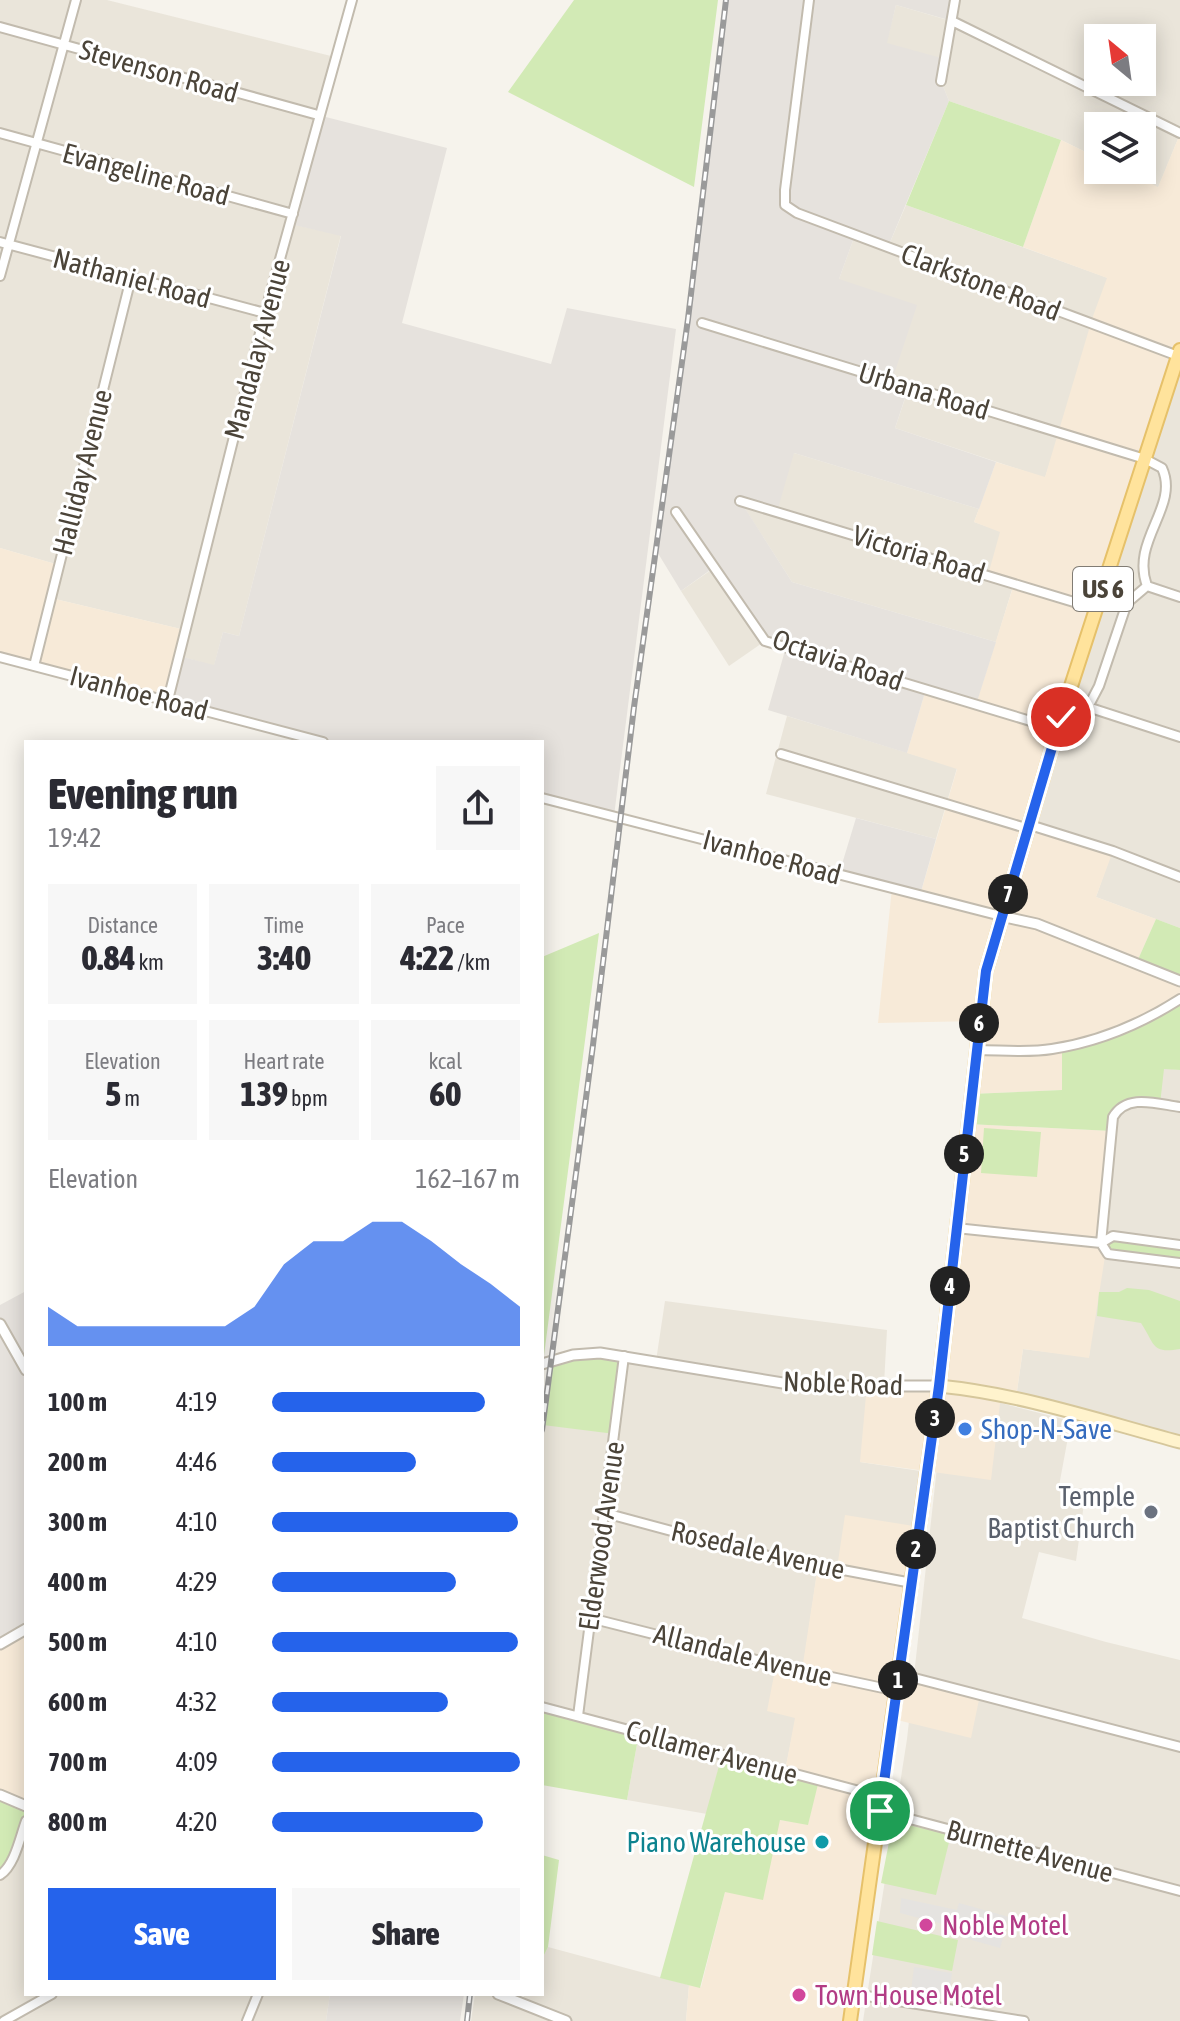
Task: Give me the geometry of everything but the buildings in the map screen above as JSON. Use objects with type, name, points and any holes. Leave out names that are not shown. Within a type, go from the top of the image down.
[{"type":"main road","name":"US 6","points":[[850,2021],[939,1386],[986,971],[1066,700],[1179,353]]},
{"type":"main road","name":"Noble Road","points":[[939,1386],[992,1392],[1180,1442]]},
{"type":"street","points":[[0,276],[5,244],[37,144],[76,0]]},
{"type":"street","name":"Mandalay Avenue","points":[[168,700],[265,313],[352,0]]},
{"type":"street","name":"Clarkstone Road","points":[[809,0],[785,205],[811,218],[1179,353]]},
{"type":"street","points":[[941,81],[955,0]]},
{"type":"street","points":[[952,21],[1180,133]]},
{"type":"street","name":"Stevenson Road","points":[[0,27],[318,115]]},
{"type":"street","name":"Evangeline Road","points":[[0,133],[293,214]]},
{"type":"street","name":"Nathaniel Road","points":[[5,244],[265,313]]},
{"type":"street","name":"Halliday Avenue","points":[[34,666],[131,278]]},
{"type":"street","name":"Urbana Road","points":[[702,323],[1145,459]]},
{"type":"street","points":[[1145,459],[1162,468],[1168,480],[1165,497],[1143,556],[1142,571],[1147,586]]},
{"type":"street","name":"Victoria Road","points":[[740,501],[1097,609]]},
{"type":"street","name":"Octavia Road","points":[[676,512],[765,641],[1057,729]]},
{"type":"street","points":[[1147,586],[1180,597]]},
{"type":"street","points":[[1088,707],[1099,686],[1127,603],[1147,586]]},
{"type":"street","name":"Ivanhoe Road","points":[[0,657],[316,740]]},
{"type":"street","points":[[1066,700],[1180,737]]},
{"type":"street","points":[[781,754],[1113,851],[1180,877]]},
{"type":"street","name":"Ivanhoe Road","points":[[544,799],[1001,916]]},
{"type":"street","points":[[1001,916],[1037,924],[1180,981]]},
{"type":"street","points":[[976,1050],[1050,1049],[1101,1038],[1153,1016],[1180,999]]},
{"type":"street","points":[[1180,1107],[1141,1102],[1124,1105],[1113,1117],[1101,1243],[1108,1254],[1180,1263]]},
{"type":"street","points":[[956,1228],[1101,1243],[1113,1236],[1180,1245]]},
{"type":"street","points":[[0,1324],[24,1366]]},
{"type":"street","name":"Noble Road","points":[[546,1362],[587,1354],[624,1356],[801,1386],[939,1386]]},
{"type":"street","name":"Elderwood Avenue","points":[[578,1716],[624,1356]]},
{"type":"street","name":"Rosedale Avenue","points":[[605,1513],[753,1553],[912,1583]]},
{"type":"street","name":"Allandale Avenue","points":[[590,1618],[780,1666],[897,1691]]},
{"type":"street","points":[[0,1644],[24,1630]]},
{"type":"street","points":[[899,1674],[1180,1747]]},
{"type":"street","name":"Collamer Avenue","points":[[544,1708],[882,1797]]},
{"type":"street","points":[[0,1795],[24,1805]]},
{"type":"street","name":"Burnette Avenue","points":[[880,1811],[1180,1891]]},
{"type":"street","points":[[0,1875],[11,1862],[24,1826]]},
{"type":"street","points":[[854,1994],[1024,2021]]},
{"type":"street","points":[[4,2021],[48,1996]]},
{"type":"street","points":[[247,2021],[257,1996]]},
{"type":"street","points":[[503,1996],[562,2020]]},
{"type":"shaded area","points":[[0,0],[107,0],[335,57],[291,224],[341,235],[239,636],[223,632],[214,666],[179,656],[185,630],[51,598],[59,565],[0,548]]},
{"type":"shaded area","points":[[726,0],[955,0],[952,21],[896,5],[887,43],[945,59],[941,81],[949,101],[888,247],[855,235],[839,279],[917,305],[892,380],[909,386],[895,428],[996,462],[979,509],[794,453],[777,512],[741,502],[792,582],[996,642],[976,705],[926,689],[907,753],[768,710],[786,647],[765,641],[713,568],[681,591],[656,550],[688,319]]},
{"type":"shaded area","points":[[955,0],[1180,0],[1180,134],[1158,188],[1150,184],[1156,184],[1156,112],[1084,112],[1084,151],[1061,140],[949,101],[941,81],[886,44],[896,5],[951,21]]},
{"type":"shaded area","points":[[318,115],[447,148],[402,323],[551,364],[567,308],[676,329],[614,816],[544,798],[544,740],[316,740],[168,700],[179,656],[214,665],[223,632],[239,636],[341,236],[290,224]]},
{"type":"shaded area","points":[[1180,134],[1180,350],[1031,824],[1113,851],[1096,897],[1156,919],[1136,964],[1180,981],[1180,999],[1153,1016],[1062,1047],[1063,1090],[971,1094],[979,1021],[878,1023],[892,888],[920,895],[957,769],[907,753],[926,689],[976,704],[1014,584],[988,575],[1000,532],[974,522],[996,462],[1045,477],[1107,278],[1023,247],[1061,140],[1084,151],[1084,184],[1152,184],[1158,187]]},
{"type":"shaded area","points":[[906,205],[1108,278],[1045,478],[895,428],[909,387],[891,381],[839,279],[855,235],[888,247]]},
{"type":"shaded area","points":[[1180,350],[1180,928],[1096,897],[1112,851],[1030,825]]},
{"type":"shaded area","points":[[794,453],[979,509],[974,522],[1000,531],[1014,583],[996,642],[792,582],[740,501]]},
{"type":"shaded area","points":[[0,548],[59,565],[51,598],[185,630],[168,700],[0,657]]},
{"type":"shaded area","points":[[714,568],[765,641],[729,666],[681,591]]},
{"type":"shaded area","points":[[787,716],[957,768],[936,839],[766,794]]},
{"type":"shaded area","points":[[856,818],[936,839],[920,895],[839,874]]},
{"type":"shaded area","points":[[1164,1068],[1180,1070],[1180,1442],[1016,1398],[1023,1349],[1089,1357],[1113,1117]]},
{"type":"shaded area","points":[[968,1124],[1112,1131],[1101,1243],[1106,1250],[1089,1358],[1023,1349],[1016,1398],[1001,1395],[991,1480],[860,1462],[867,1384],[939,1386]]},
{"type":"shaded area","points":[[24,1292],[24,1630],[0,1644],[0,1305]]},
{"type":"shaded area","points":[[665,1301],[887,1330],[884,1384],[860,1462],[927,1472],[920,1527],[837,1569],[818,1566],[785,1771],[722,1755],[707,1814],[627,1800],[639,1733],[544,1708],[544,1415],[551,1361],[656,1361]]},
{"type":"shaded area","points":[[997,1402],[1071,1421],[1059,1486],[1086,1489],[1076,1561],[1039,1552],[1022,1618],[1180,1660],[1180,2021],[863,2021],[907,1739],[937,1467]]},
{"type":"shaded area","points":[[845,1515],[920,1527],[899,1674],[980,1695],[971,1738],[893,1719],[850,2021],[686,2021],[689,1985],[701,1987],[725,1892],[780,1820],[808,1824],[818,1781],[785,1771],[795,1718],[767,1711],[776,1665],[802,1670],[818,1565],[837,1568]]},
{"type":"shaded area","points":[[24,1630],[24,1805],[0,1795],[0,1644]]},
{"type":"shaded area","points":[[24,1825],[24,1996],[330,1996],[326,2021],[0,2021],[0,1870]]},
{"type":"shaded area","points":[[901,1898],[957,1910],[959,1903],[1009,1917],[1000,1948],[961,1937],[962,1929],[900,1913]]},
{"type":"shaded area","points":[[548,1947],[689,1985],[686,2021],[471,2021],[475,1996],[503,1996],[520,2003],[524,1996],[544,1996],[544,1955]]},
{"type":"shaded area","points":[[914,1967],[952,1973],[949,1998],[911,1992]]},
{"type":"shaded area","points":[[330,1996],[464,1996],[460,2021],[326,2021]]},
{"type":"green space","points":[[574,0],[718,0],[694,187],[508,92]]},
{"type":"green space","points":[[949,101],[1061,140],[1023,247],[906,205]]},
{"type":"green space","points":[[1156,919],[1180,928],[1180,981],[1136,964]]},
{"type":"green space","points":[[599,933],[544,1355],[544,956]]},
{"type":"green space","points":[[1180,999],[1180,1070],[1164,1069],[1160,1104],[1141,1102],[1117,1110],[1112,1131],[968,1124],[971,1094],[1062,1090],[1062,1047],[1101,1038]]},
{"type":"green space","points":[[984,1128],[1041,1132],[1037,1177],[981,1173]]},
{"type":"green space","points":[[1113,1236],[1180,1245],[1180,1263],[1108,1254],[1101,1243]]},
{"type":"green space","points":[[1127,1288],[1149,1290],[1180,1301],[1180,1349],[1159,1349],[1141,1323],[1097,1316],[1099,1292],[1119,1292]]},
{"type":"green space","points":[[624,1356],[615,1434],[544,1425],[551,1361]]},
{"type":"green space","points":[[544,1708],[639,1733],[627,1800],[544,1785]]},
{"type":"green space","points":[[722,1755],[819,1780],[808,1825],[780,1820],[763,1900],[725,1892],[700,1988],[660,1978]]},
{"type":"green space","points":[[0,1795],[24,1805],[24,1823],[12,1858],[0,1870]]},
{"type":"green space","points":[[893,1822],[951,1834],[936,1895],[881,1883]]},
{"type":"green space","points":[[544,1856],[559,1860],[548,1947],[544,1955]]},
{"type":"green space","points":[[877,1921],[958,1940],[952,1971],[872,1955]]},
{"type":"railway","points":[[544,1415],[634,707],[688,319],[726,0]]},
{"type":"railway","points":[[467,2021],[470,1996]]},
{"type":"place","name":"Shop-N-Save","points":[[965,1429]]},
{"type":"place","name":"Temple Baptist Church","points":[[1151,1512]]},
{"type":"place","name":"Piano Warehouse","points":[[822,1842]]},
{"type":"place","name":"Noble Motel","points":[[926,1925]]},
{"type":"place","name":"Town House Motel","points":[[799,1995]]},
{"type":"route","points":[[880,1811],[939,1386],[982,991],[1001,916],[1061,717]]}]
